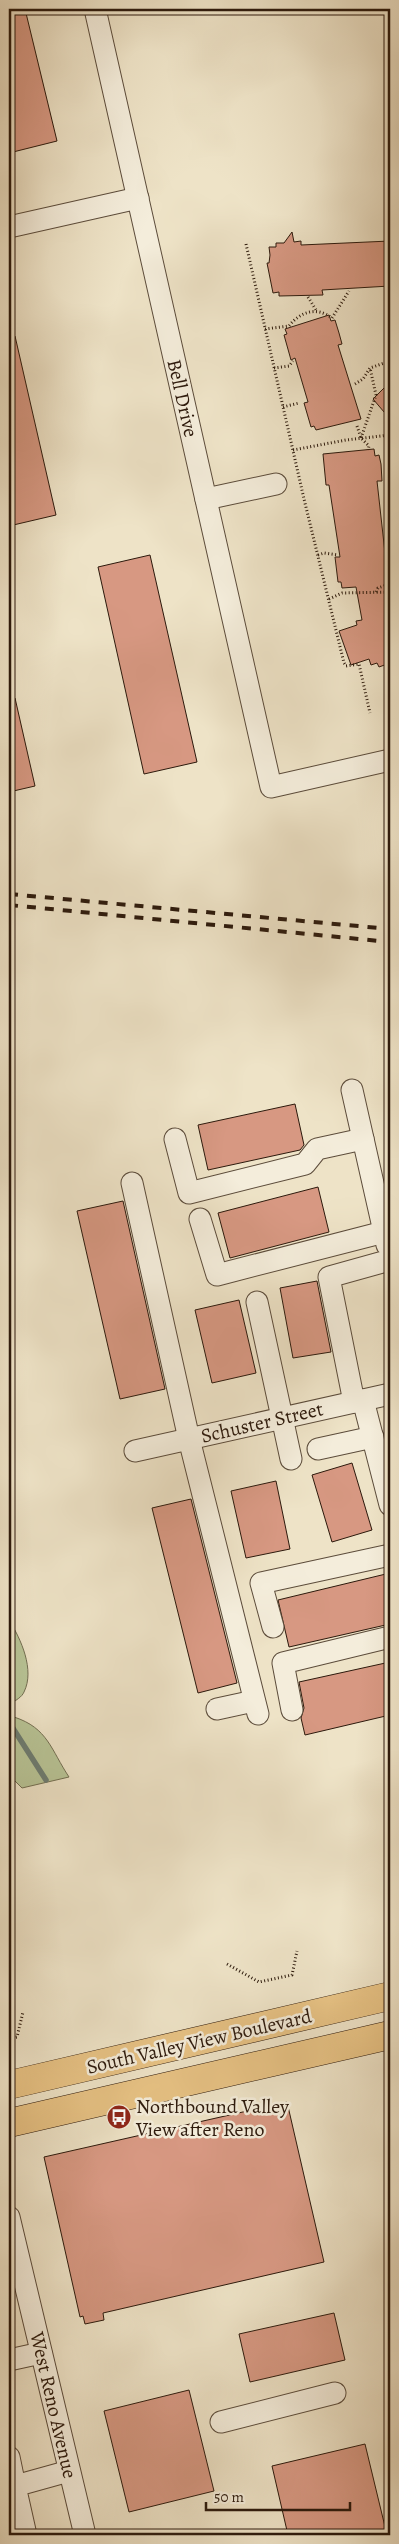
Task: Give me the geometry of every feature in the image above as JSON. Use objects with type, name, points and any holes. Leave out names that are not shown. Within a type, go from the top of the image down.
[{"type":"main road","name":"South Valley View Boulevard","points":[[9,2085],[390,1996]]},
{"type":"main road","name":"South Valley View Boulevard","points":[[9,2123],[390,2035]]},
{"type":"street","name":"Bell Drive","points":[[95,9],[271,787],[390,760]]},
{"type":"street","points":[[9,227],[138,198]]},
{"type":"street","points":[[206,499],[276,484]]},
{"type":"street","points":[[352,1090],[390,1260],[329,1277],[358,1401],[373,1437],[390,1505]]},
{"type":"street","points":[[175,1138],[189,1193],[305,1164],[317,1148],[363,1139]]},
{"type":"street","points":[[132,1183],[189,1439],[256,1707],[217,1709]]},
{"type":"street","points":[[200,1219],[217,1275],[384,1232]]},
{"type":"street","points":[[256,1302],[280,1418],[291,1459]]},
{"type":"street","name":"Schuster Street","points":[[135,1451],[390,1394]]},
{"type":"street","points":[[318,1449],[373,1437]]},
{"type":"street","points":[[272,1627],[261,1583],[390,1554]]},
{"type":"street","points":[[292,1710],[283,1663],[390,1637]]},
{"type":"street","name":"West Reno Avenue","points":[[9,2217],[84,2535]]},
{"type":"street","points":[[9,2360],[41,2353]]},
{"type":"street","points":[[221,2422],[335,2393]]},
{"type":"street","points":[[9,2457],[12,2487],[26,2535]]},
{"type":"street","points":[[12,2487],[69,2471]]},
{"type":"path","points":[[246,244],[344,663],[350,667],[358,664],[370,713]]},
{"type":"path","points":[[308,297],[317,311],[332,318],[348,291]]},
{"type":"path","points":[[265,329],[289,326],[296,318],[317,311]]},
{"type":"path","points":[[274,368],[289,366],[293,361]]},
{"type":"path","points":[[355,384],[363,379],[370,368],[390,361]]},
{"type":"path","points":[[361,438],[376,395],[370,368]]},
{"type":"path","points":[[283,407],[299,403]]},
{"type":"path","points":[[357,426],[361,438],[369,446],[368,450]]},
{"type":"path","points":[[293,450],[390,435]]},
{"type":"path","points":[[385,486],[390,490]]},
{"type":"path","points":[[318,555],[324,553],[338,554]]},
{"type":"path","points":[[376,592],[378,588],[387,586],[390,580]]},
{"type":"path","points":[[329,600],[342,593],[390,592]]},
{"type":"path","points":[[227,1964],[259,1982],[292,1975],[297,1951]]},
{"type":"path","points":[[9,2039],[17,2037],[23,2012]]},
{"type":"green space","points":[[9,1620],[22,1645],[28,1674],[23,1694],[12,1703],[14,1717],[34,1727],[42,1734],[69,1777],[22,1788],[9,1775]]},
{"type":"building","points":[[9,9],[25,9],[57,141],[9,153]]},
{"type":"building","points":[[292,232],[294,242],[301,241],[301,245],[390,241],[390,286],[322,290],[323,295],[279,296],[279,292],[273,293],[267,263],[269,263],[270,255],[269,247],[276,247],[276,243],[284,243]]},
{"type":"building","points":[[329,315],[331,321],[335,320],[342,344],[338,345],[361,419],[316,430],[314,426],[311,427],[304,403],[308,402],[295,358],[291,360],[284,335],[287,334],[285,329]]},
{"type":"building","points":[[15,336],[56,515],[9,526],[9,337]]},
{"type":"building","points":[[390,382],[390,419],[373,399]]},
{"type":"building","points":[[374,449],[375,456],[379,455],[381,464],[382,481],[377,481],[385,553],[389,552],[390,565],[390,578],[387,578],[390,603],[390,663],[379,667],[377,663],[371,665],[369,659],[351,665],[339,631],[357,625],[356,621],[362,620],[356,587],[342,588],[341,582],[338,582],[335,557],[340,557],[329,485],[326,485],[323,454]]},
{"type":"building","points":[[150,555],[197,762],[144,774],[98,567]]},
{"type":"building","points":[[15,698],[35,786],[9,792],[9,699]]},
{"type":"building","points":[[295,1104],[304,1145],[300,1150],[208,1170],[198,1125]]},
{"type":"building","points":[[318,1187],[329,1232],[230,1258],[218,1213]]},
{"type":"building","points":[[123,1201],[165,1389],[120,1399],[77,1211]]},
{"type":"building","points":[[317,1281],[331,1352],[293,1358],[280,1288]]},
{"type":"building","points":[[239,1300],[256,1373],[212,1383],[195,1310]]},
{"type":"building","points":[[352,1463],[372,1530],[332,1542],[312,1475]]},
{"type":"building","points":[[276,1481],[290,1549],[246,1558],[231,1491]]},
{"type":"building","points":[[191,1499],[237,1683],[198,1693],[152,1508]]},
{"type":"building","points":[[390,1573],[390,1624],[289,1647],[278,1600]]},
{"type":"building","points":[[390,1662],[390,1715],[305,1735],[301,1718],[304,1708],[299,1682]]},
{"type":"building","points":[[287,2102],[324,2262],[103,2313],[104,2320],[85,2324],[83,2316],[80,2317],[44,2157]]},
{"type":"building","points":[[334,2313],[345,2360],[250,2382],[239,2334]]},
{"type":"building","points":[[189,2390],[214,2491],[129,2512],[104,2411]]},
{"type":"building","points":[[365,2444],[387,2535],[288,2535],[272,2466]]},
{"type":"waterway","points":[[9,1722],[46,1780]]},
{"type":"railway","points":[[9,894],[390,929]]},
{"type":"railway","points":[[9,905],[390,942]]},
{"type":"place","name":"Northbound Valley View after Reno","points":[[119,2117]]}]
